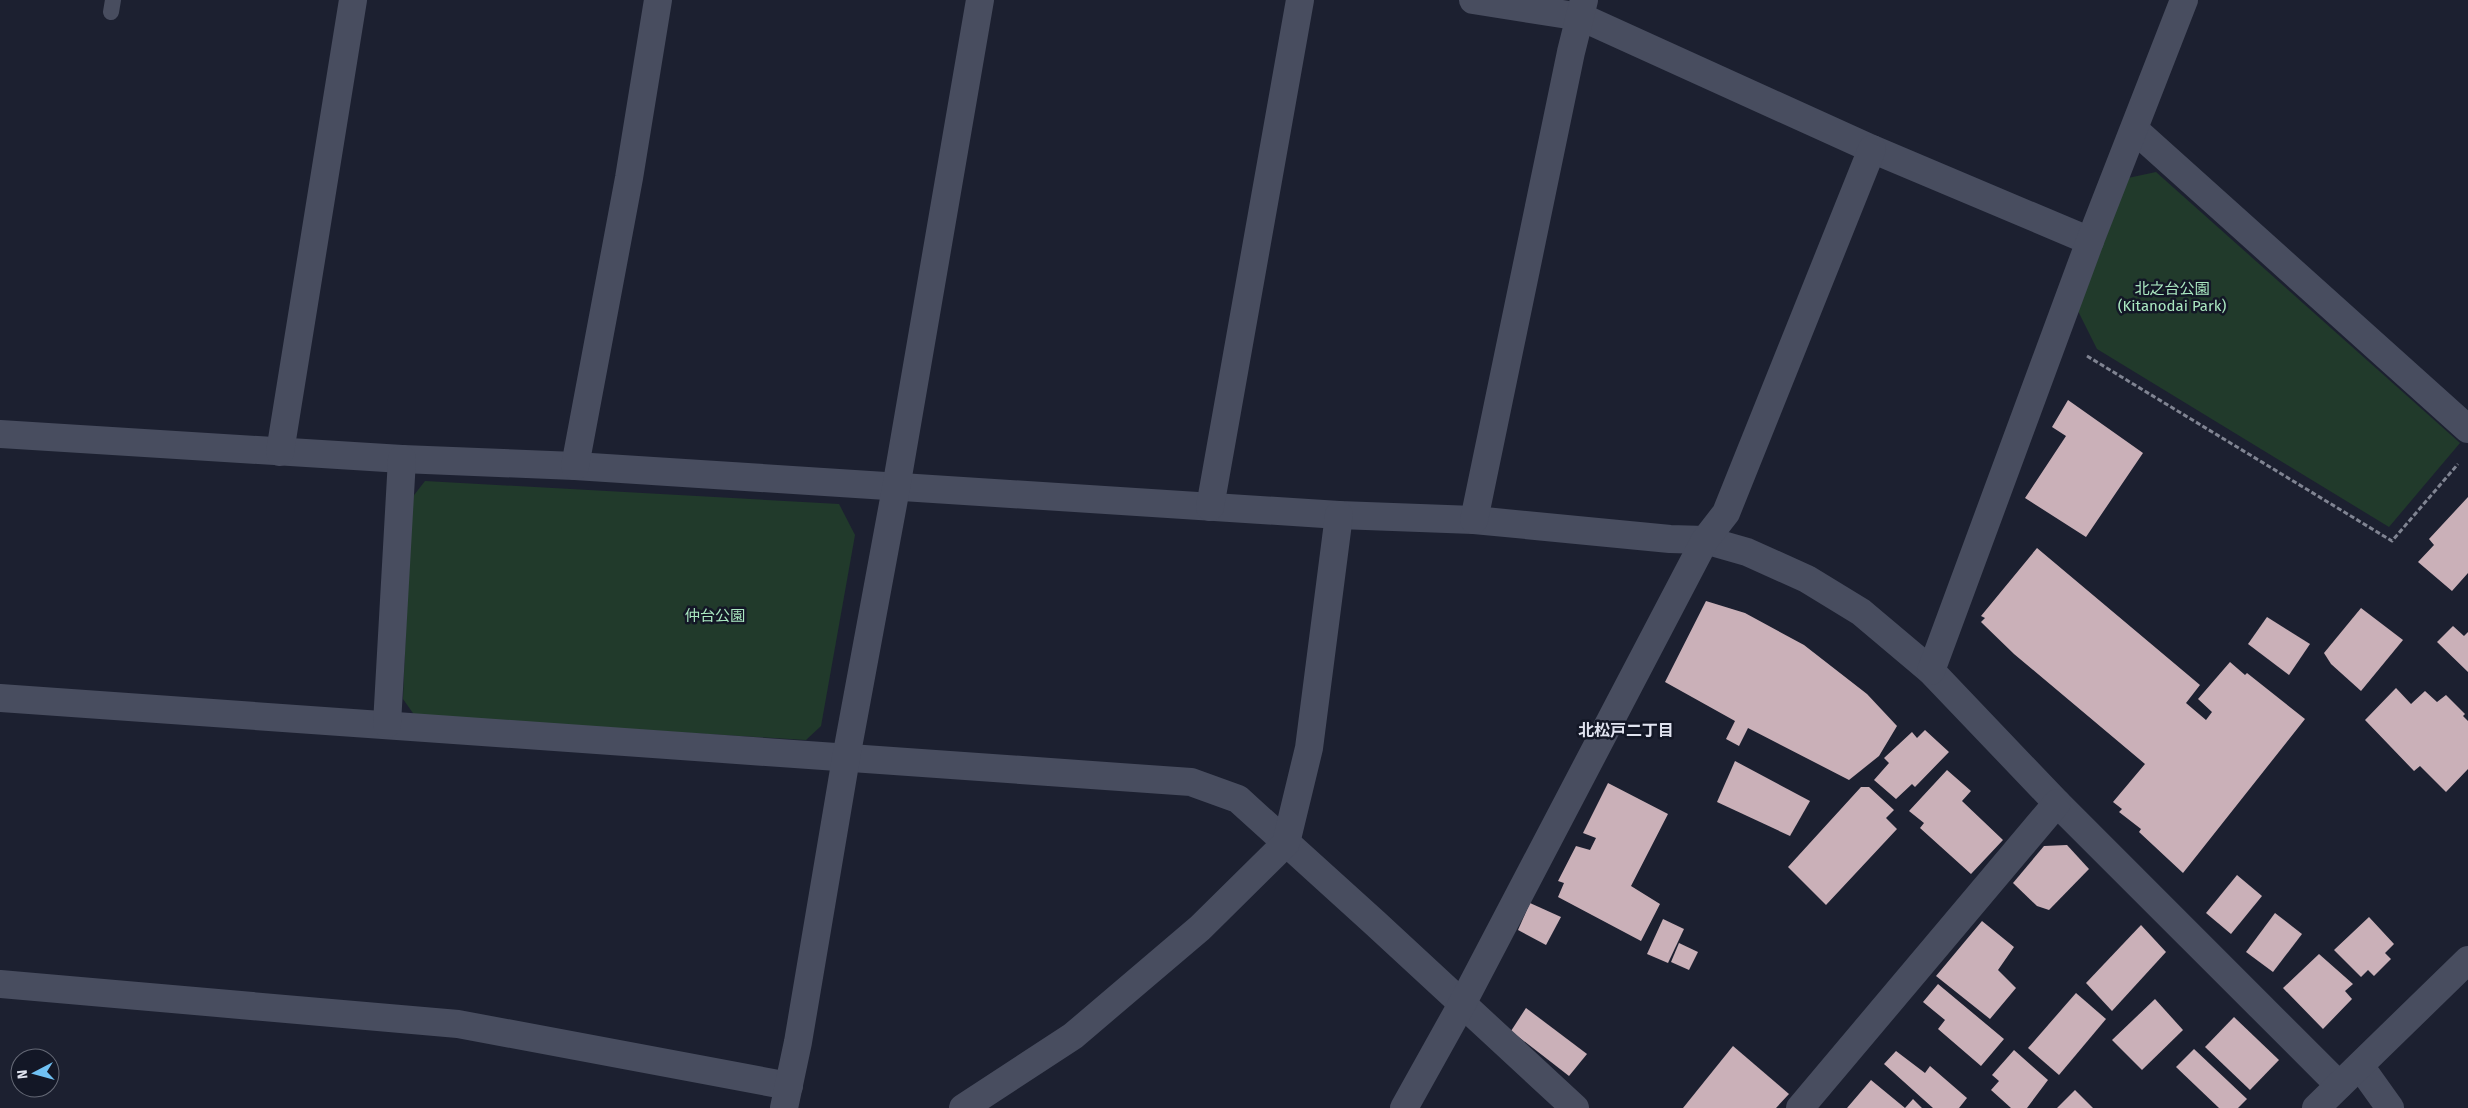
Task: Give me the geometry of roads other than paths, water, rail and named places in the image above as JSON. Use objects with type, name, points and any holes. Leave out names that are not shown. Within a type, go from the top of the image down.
[{"type":"street","points":[[280,452],[353,0]]},
{"type":"street","points":[[575,466],[629,178],[658,0]]},
{"type":"street","points":[[0,984],[458,1024],[786,1097],[896,488],[980,0]]},
{"type":"street","points":[[1210,507],[1300,0]]},
{"type":"street","points":[[1473,0],[1582,9],[1872,149],[2090,242]]},
{"type":"street","points":[[1931,671],[2090,242],[2184,0]]},
{"type":"street","points":[[1474,520],[1571,52],[1582,9]]},
{"type":"street","points":[[2135,130],[2468,429]]},
{"type":"street","points":[[1404,1108],[1462,1004],[1705,540],[1726,513],[1872,149]]},
{"type":"street","points":[[0,434],[402,459],[575,466],[1339,515],[1474,520],[1670,539],[1705,540],[1747,552],[1807,579],[1861,612],[1931,671],[2057,803],[2340,1085]]},
{"type":"street","points":[[387,724],[402,459]]},
{"type":"street","points":[[963,1108],[1073,1036],[1200,928],[1286,843],[1308,748],[1339,515]]},
{"type":"street","points":[[0,698],[1191,782],[1238,799],[1575,1108]]},
{"type":"street","points":[[1800,1108],[2057,803]]},
{"type":"street","points":[[2316,1108],[2468,960]]},
{"type":"street","points":[[2360,1066],[2390,1108]]},
{"type":"district","name":"北松戸二丁目","points":[[1626,730]]},
{"type":"park label","name":"北之台公園 (Kitanodai Park)","points":[[2172,298]]},
{"type":"park label","name":"仲台公園","points":[[715,616]]}]
